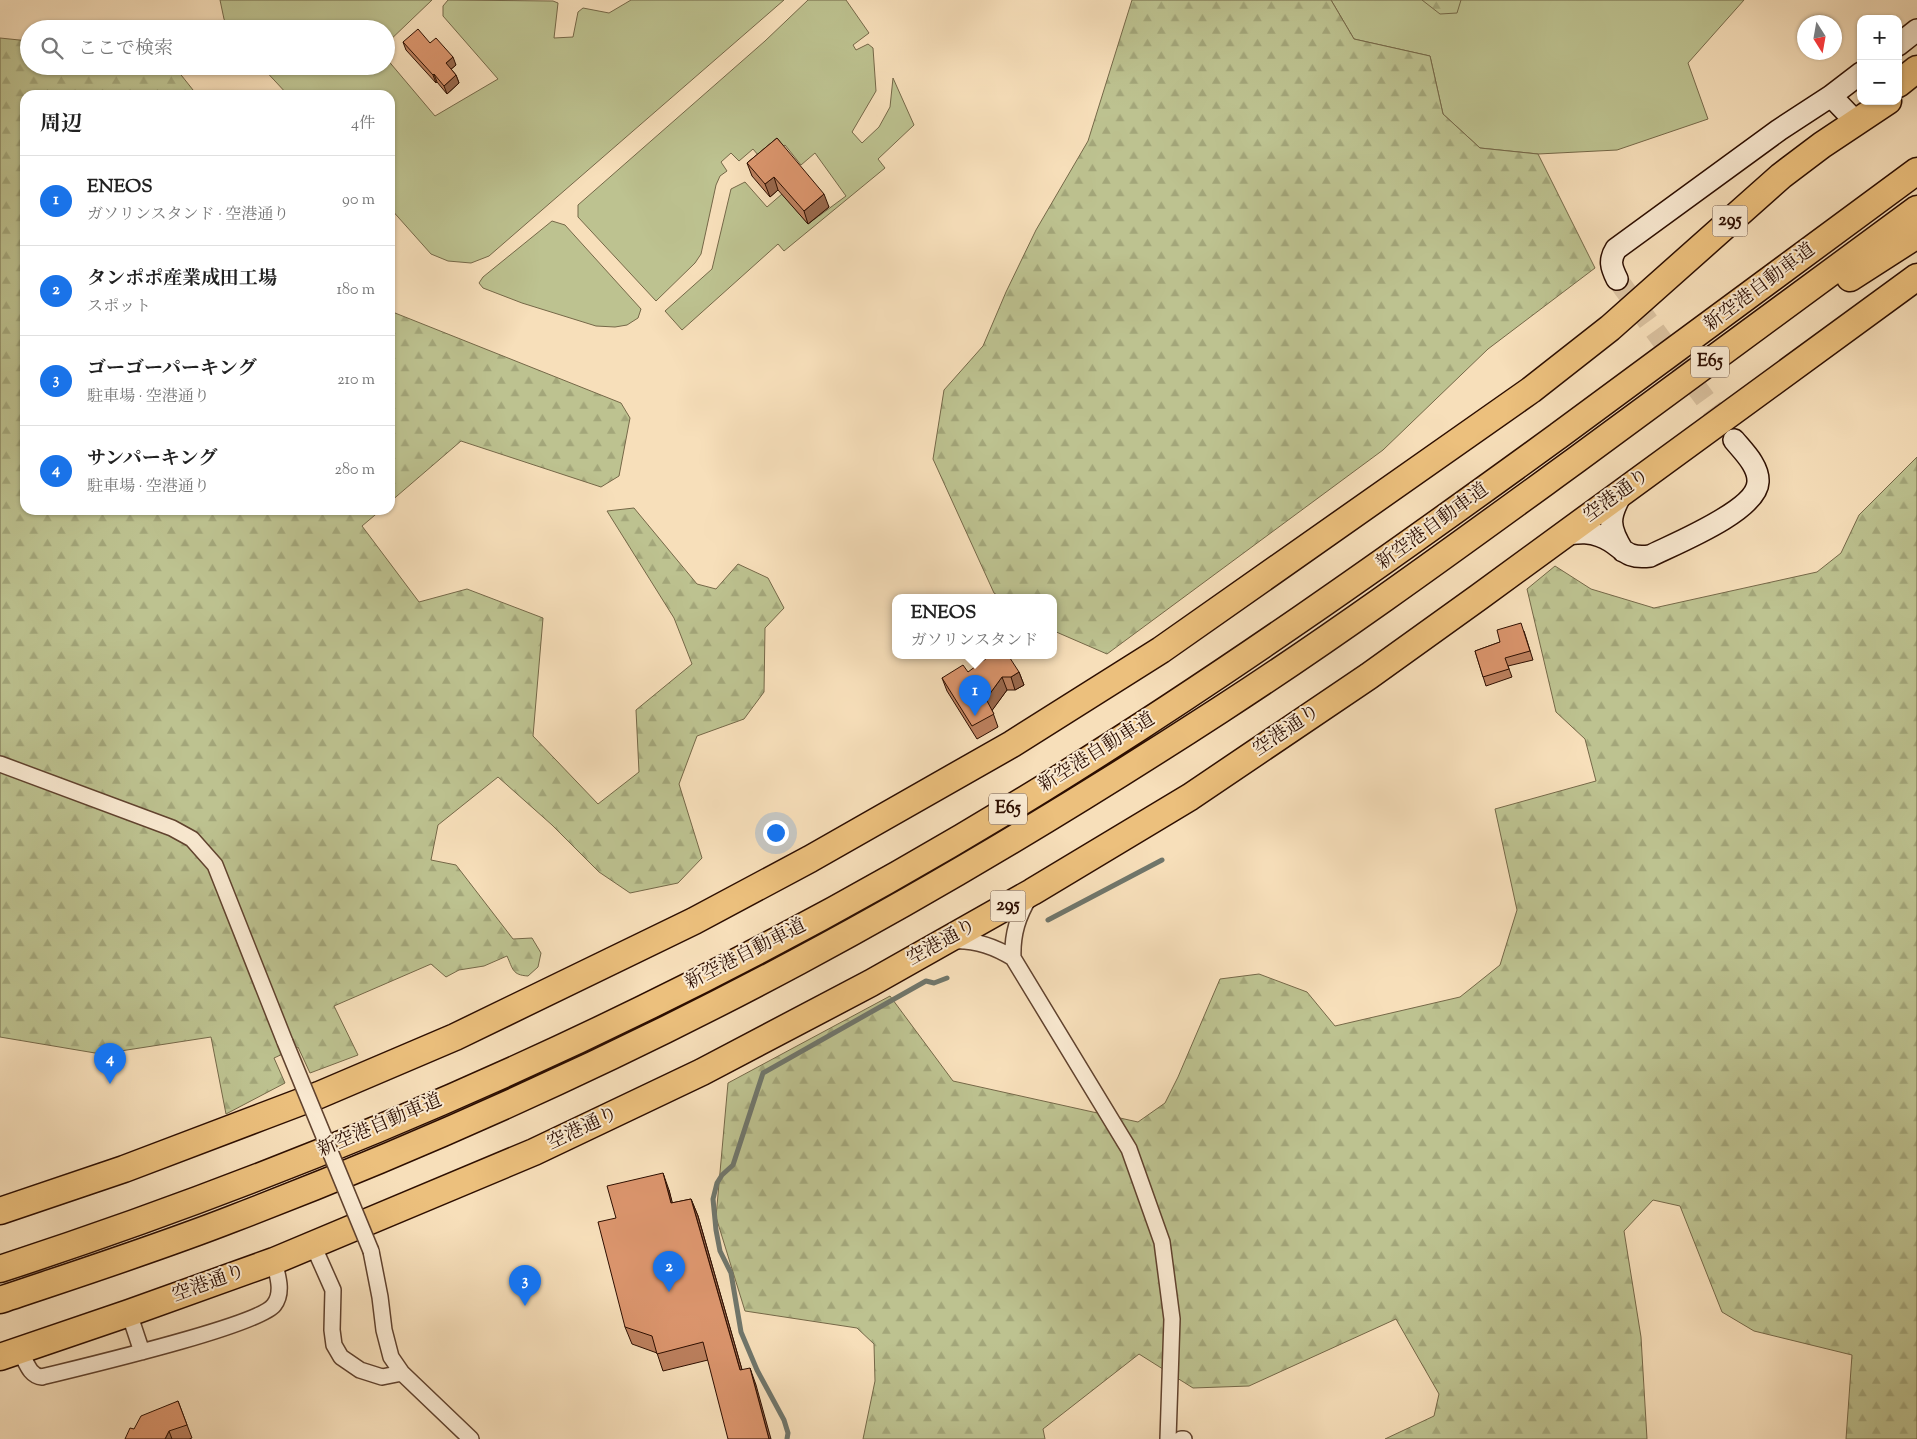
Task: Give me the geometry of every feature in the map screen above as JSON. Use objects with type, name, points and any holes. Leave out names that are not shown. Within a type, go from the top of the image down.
[{"type":"highway","points":[[1902,81],[1917,69]]},
{"type":"highway","points":[[1902,94],[1917,85]]},
{"type":"highway","points":[[1856,122],[1874,105]]},
{"type":"highway","name":"295","points":[[0,1211],[124,1169],[252,1121],[319,1095],[454,1037],[694,921],[810,859],[1003,749],[1161,650],[1531,390],[1610,328],[1766,188],[1882,105]]},
{"type":"highway","name":"新空港自動車道","points":[[0,1268],[80,1242],[218,1192],[343,1143],[495,1078],[644,1007],[775,941],[916,864],[1040,790],[1205,685],[1388,560],[1917,171]]},
{"type":"highway","name":"新空港自動車道","points":[[0,1300],[229,1220],[355,1170],[509,1103],[659,1032],[797,962],[930,888],[1054,814],[1223,708],[1404,584],[1917,209]]},
{"type":"highway","points":[[1502,514],[1603,450],[1838,286],[1917,235]]},
{"type":"highway","name":"空港通り","points":[[10,1354],[274,1261],[534,1152],[616,1114],[794,1025],[944,942],[1032,892],[1190,797],[1369,676],[1917,277]]},
{"type":"street","points":[[1902,42],[1917,30]]},
{"type":"street","points":[[1617,279],[1612,268],[1611,258],[1616,249],[1779,130],[1857,77]]},
{"type":"street","points":[[1831,96],[1856,122]]},
{"type":"street","points":[[1564,534],[1578,532],[1601,536],[1631,556],[1650,556],[1730,516],[1754,495],[1758,483],[1756,471],[1750,460],[1734,440]]},
{"type":"street","points":[[1622,493],[1615,506],[1611,520],[1615,539],[1623,551]]},
{"type":"street","points":[[0,764],[172,828],[192,839],[215,865],[371,1251],[384,1330],[391,1357],[402,1373],[472,1439]]},
{"type":"street","points":[[1013,958],[1017,921],[1032,892]]},
{"type":"street","points":[[944,942],[975,942],[1002,951],[1013,958],[1129,1149],[1162,1242],[1172,1319],[1168,1439]]},
{"type":"street","points":[[313,1245],[333,1290],[332,1330],[334,1345],[341,1357],[360,1370],[382,1376],[402,1373]]},
{"type":"street","points":[[10,1354],[36,1376],[42,1376],[142,1352],[252,1318],[274,1306],[279,1294],[279,1282],[274,1261]]},
{"type":"street","points":[[129,1313],[142,1352]]},
{"type":"green space","points":[[220,0],[432,0],[395,35],[395,20],[224,19]]},
{"type":"green space","points":[[448,0],[553,1],[558,3],[554,38],[573,37],[578,12],[583,8],[609,13],[631,0],[784,0],[489,256],[471,263],[448,261],[431,254],[395,214],[395,90],[283,90],[269,75],[395,75],[395,69],[435,116],[498,79],[443,16],[443,6]]},
{"type":"green space","points":[[808,0],[846,0],[869,33],[853,45],[856,50],[868,44],[873,48],[876,91],[852,132],[862,143],[879,127],[890,107],[893,78],[914,125],[878,159],[885,168],[784,251],[778,244],[682,330],[665,311],[712,269],[731,189],[745,182],[767,207],[782,194],[808,224],[846,196],[815,153],[801,165],[785,145],[764,162],[753,149],[739,161],[731,153],[721,162],[727,171],[720,176],[716,185],[701,254],[695,263],[656,301],[578,217],[578,205],[765,41]]},
{"type":"green space","points":[[1132,0],[1331,0],[1354,39],[1430,56],[1443,114],[1480,148],[1538,154],[1595,268],[1488,349],[1383,450],[1107,654],[1057,632],[1057,594],[994,593],[933,459],[944,390],[983,346],[1006,292],[1036,230],[1088,141]]},
{"type":"green space","points":[[1331,0],[1744,0],[1688,63],[1708,119],[1617,150],[1538,154],[1480,148],[1443,114],[1430,56],[1354,39]]},
{"type":"green space","points":[[1422,0],[1461,0],[1457,13],[1440,14]]},
{"type":"green space","points":[[0,38],[20,40],[20,75],[181,75],[193,90],[20,90],[20,515],[375,515],[362,526],[419,602],[467,589],[543,618],[533,736],[598,804],[639,772],[636,710],[692,664],[674,618],[607,511],[634,508],[697,584],[716,589],[738,564],[768,578],[784,608],[765,628],[764,692],[744,719],[697,736],[679,784],[702,858],[678,883],[630,893],[599,872],[552,825],[498,777],[438,825],[431,860],[456,865],[513,939],[532,938],[541,953],[538,967],[528,976],[516,973],[507,956],[484,966],[459,970],[446,977],[431,964],[334,1006],[358,1055],[310,1073],[298,1047],[274,1058],[285,1083],[226,1114],[211,1037],[101,1054],[0,1037]]},
{"type":"green space","points":[[552,221],[565,225],[641,309],[638,318],[627,325],[615,327],[596,326],[522,303],[483,288],[479,283],[483,277]]},
{"type":"green space","points":[[395,313],[621,403],[630,418],[619,476],[601,487],[461,441],[395,498]]},
{"type":"green space","points":[[1917,457],[1917,1439],[1846,1439],[1852,1355],[1754,1331],[1722,1312],[1680,1206],[1653,1200],[1624,1231],[1641,1337],[1647,1439],[1385,1439],[1434,1416],[1439,1394],[1396,1319],[1249,1386],[1193,1388],[1139,1354],[1043,1429],[1045,1439],[863,1439],[875,1381],[874,1344],[857,1328],[745,1311],[716,1217],[728,1083],[890,996],[953,1081],[1138,1122],[1165,1103],[1220,979],[1259,974],[1307,992],[1335,1026],[1460,997],[1500,965],[1517,910],[1495,809],[1596,781],[1585,739],[1556,712],[1527,589],[1555,566],[1591,589],[1654,608],[1817,572],[1841,553],[1859,515]]},
{"type":"building","points":[[418,29],[430,43],[436,38],[453,57],[446,63],[456,75],[444,86],[403,42]]},
{"type":"building","points":[[777,138],[824,194],[804,211],[774,177],[765,184],[747,163]]},
{"type":"building","points":[[1521,623],[1530,651],[1505,658],[1509,669],[1483,677],[1475,651],[1500,642],[1497,630]]},
{"type":"building","points":[[986,659],[1011,659],[1019,672],[1011,677],[1002,677],[986,699],[994,714],[972,726],[942,678],[963,665],[968,672]]},
{"type":"building","points":[[663,1173],[671,1203],[691,1199],[740,1370],[750,1368],[769,1439],[728,1439],[703,1342],[657,1354],[652,1336],[625,1327],[598,1222],[616,1218],[607,1186]]},
{"type":"building","points":[[178,1401],[187,1425],[169,1431],[165,1439],[125,1439],[130,1428],[134,1429],[141,1416]]},
{"type":"waterway","points":[[1048,920],[1162,860]]},
{"type":"waterway","points":[[787,1439],[788,1433],[784,1420],[757,1370],[741,1332],[731,1273],[720,1251],[716,1230],[713,1199],[717,1183],[722,1175],[733,1165],[763,1073],[926,981],[934,983],[947,978]]},
{"type":"tunnel","points":[[1617,279],[1730,433]]},
{"type":"place","name":"ENEOS","points":[[975,716]]},
{"type":"place","name":"サンパーキング","points":[[110,1084]]},
{"type":"place","name":"タンポポ産業成田工場","points":[[669,1292]]},
{"type":"place","name":"ゴーゴーパーキング","points":[[525,1306]]}]
